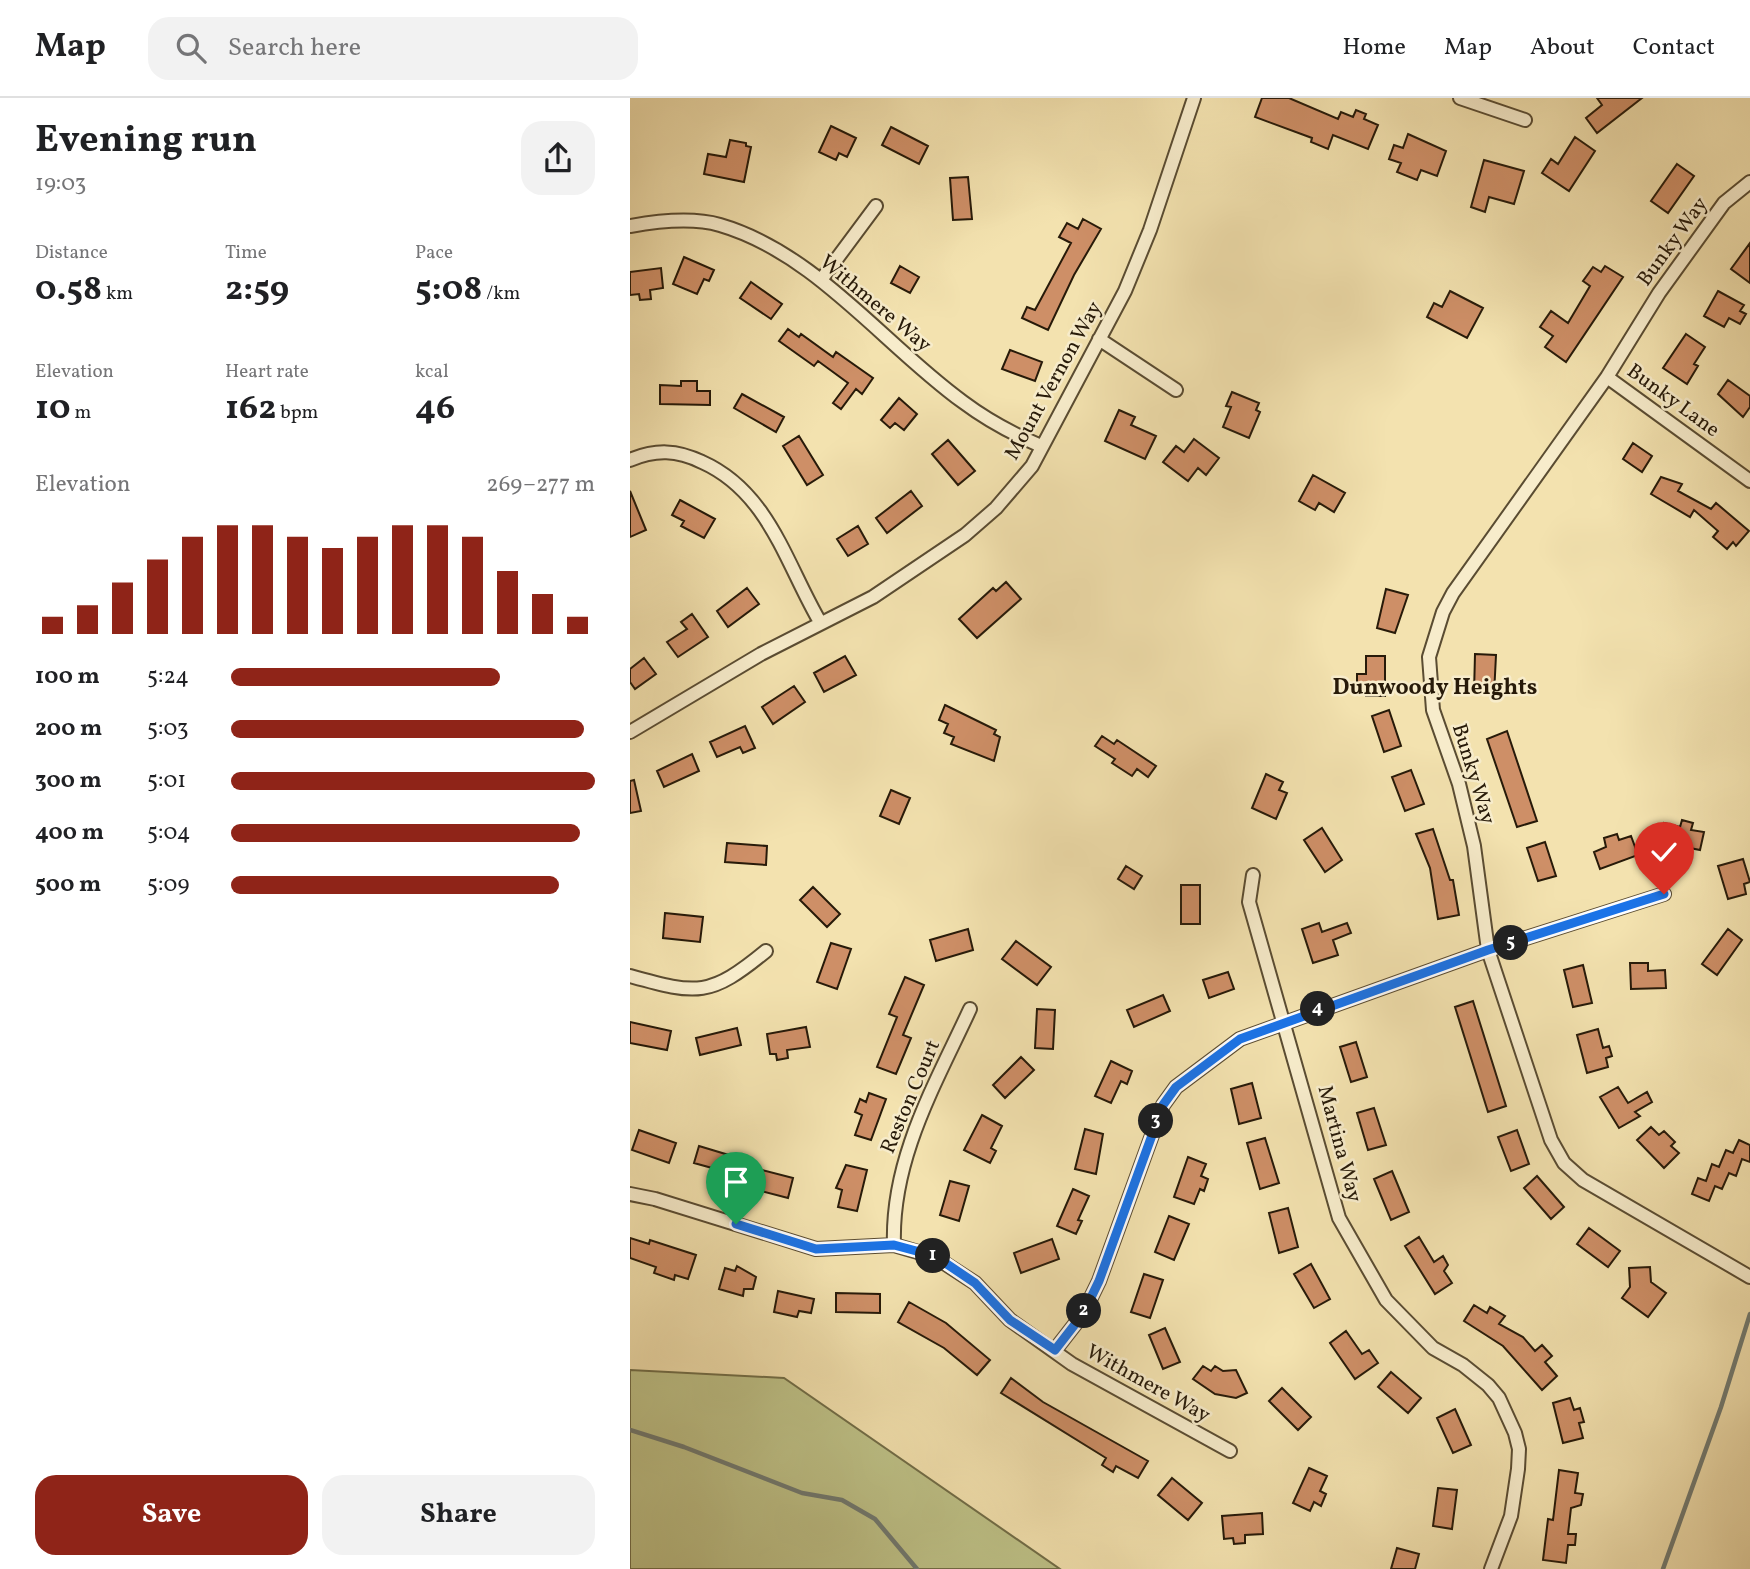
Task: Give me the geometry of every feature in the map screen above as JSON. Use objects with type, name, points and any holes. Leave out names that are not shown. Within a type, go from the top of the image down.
[{"type":"street","name":"Mount Vernon Way","points":[[630,732],[820,622],[873,597],[965,535],[1016,486],[1032,466],[1125,291],[1150,230],[1194,98]]},
{"type":"street","points":[[1460,98],[1525,120]]},
{"type":"street","name":"Bunky Way","points":[[1750,182],[1724,203],[1659,293],[1606,377],[1453,593],[1443,612],[1429,657],[1433,710],[1460,784],[1474,846],[1488,950],[1522,1045],[1551,1140],[1564,1163],[1583,1180],[1750,1277]]},
{"type":"street","points":[[821,280],[876,206]]},
{"type":"street","name":"Withmere Way","points":[[630,226],[678,220],[719,224],[764,244],[821,280],[961,401],[1006,431],[1041,446]]},
{"type":"street","points":[[1099,339],[1177,390]]},
{"type":"street","name":"Bunky Lane","points":[[1606,377],[1750,481]]},
{"type":"street","points":[[630,460],[667,451],[686,455],[722,471],[738,483],[765,516],[820,622]]},
{"type":"street","name":"Martina Way","points":[[1253,875],[1249,902],[1339,1218],[1386,1300],[1433,1348],[1463,1365],[1488,1385],[1499,1398],[1515,1433],[1519,1448],[1511,1517],[1491,1569]]},
{"type":"street","points":[[1055,1350],[1083,1314],[1099,1281],[1163,1105],[1176,1087],[1240,1039],[1283,1021],[1488,950],[1664,894]]},
{"type":"street","points":[[630,976],[676,989],[709,990],[735,977],[766,951]]},
{"type":"street","name":"Reston Court","points":[[894,1245],[893,1211],[911,1138],[970,1009]]},
{"type":"street","name":"Withmere Way","points":[[630,1194],[655,1199],[816,1249],[894,1245],[935,1256],[955,1268],[1010,1320],[1072,1364],[1230,1451]]},
{"type":"green space","points":[[630,1370],[784,1378],[1060,1569],[630,1569]]},
{"type":"building","points":[[1262,98],[1289,98],[1338,119],[1341,112],[1353,117],[1356,110],[1366,114],[1364,119],[1378,125],[1368,149],[1333,135],[1328,149],[1311,142],[1312,138],[1255,117]]},
{"type":"building","points":[[1597,98],[1642,98],[1597,133],[1586,118],[1602,105]]},
{"type":"building","points":[[831,126],[856,138],[847,157],[839,153],[836,160],[819,152]]},
{"type":"building","points":[[891,127],[928,146],[919,164],[882,145]]},
{"type":"building","points":[[1408,134],[1446,151],[1437,176],[1421,170],[1417,180],[1397,172],[1401,163],[1389,159],[1394,145],[1403,148]]},
{"type":"building","points":[[1575,137],[1595,151],[1569,191],[1542,173],[1551,159],[1558,164]]},
{"type":"building","points":[[730,140],[746,143],[746,146],[751,147],[744,182],[704,174],[708,154],[726,157]]},
{"type":"building","points":[[1484,160],[1524,171],[1514,204],[1489,197],[1485,212],[1471,207]]},
{"type":"building","points":[[1677,164],[1694,176],[1668,213],[1651,201]]},
{"type":"building","points":[[968,177],[972,219],[953,220],[950,178]]},
{"type":"building","points":[[1083,219],[1101,229],[1074,275],[1048,330],[1022,318],[1027,307],[1035,310],[1071,243],[1059,237],[1067,223],[1078,229]]},
{"type":"building","points":[[1750,243],[1750,283],[1731,269]]},
{"type":"building","points":[[684,257],[714,270],[709,281],[704,279],[697,294],[673,284]]},
{"type":"building","points":[[900,266],[919,277],[910,293],[891,283]]},
{"type":"building","points":[[1605,266],[1623,277],[1566,362],[1545,347],[1553,336],[1540,327],[1551,311],[1568,323],[1590,286],[1583,281],[1593,267],[1601,272]]},
{"type":"building","points":[[661,268],[663,288],[650,290],[651,299],[640,300],[639,294],[630,295],[630,272]]},
{"type":"building","points":[[751,282],[782,304],[771,319],[740,298]]},
{"type":"building","points":[[1450,291],[1483,308],[1467,338],[1427,317],[1434,303],[1442,307]]},
{"type":"building","points":[[1718,291],[1744,305],[1740,311],[1746,314],[1740,324],[1729,318],[1724,327],[1704,316]]},
{"type":"building","points":[[788,329],[799,337],[801,334],[833,357],[836,352],[873,378],[862,394],[856,389],[841,409],[833,403],[848,383],[818,361],[814,366],[779,341]]},
{"type":"building","points":[[1686,334],[1705,347],[1694,364],[1698,366],[1687,384],[1663,368]]},
{"type":"building","points":[[1010,350],[1042,362],[1035,381],[1002,369]]},
{"type":"building","points":[[1728,380],[1750,396],[1750,407],[1743,417],[1718,394]]},
{"type":"building","points":[[681,381],[697,381],[697,391],[710,391],[710,405],[660,404],[660,385],[681,386]]},
{"type":"building","points":[[1232,392],[1259,403],[1256,410],[1260,412],[1249,438],[1223,427],[1231,407],[1226,406]]},
{"type":"building","points":[[742,394],[784,417],[776,432],[734,408]]},
{"type":"building","points":[[899,398],[917,414],[904,430],[895,423],[890,428],[881,420]]},
{"type":"building","points":[[1119,410],[1135,417],[1131,425],[1156,436],[1145,459],[1105,441]]},
{"type":"building","points":[[799,436],[823,475],[807,485],[783,446]]},
{"type":"building","points":[[1194,439],[1219,458],[1206,475],[1198,468],[1188,481],[1163,462],[1176,446],[1184,452]]},
{"type":"building","points":[[948,440],[975,471],[958,485],[932,454]]},
{"type":"building","points":[[1633,443],[1652,456],[1642,472],[1623,459]]},
{"type":"building","points":[[1313,475],[1345,493],[1334,512],[1319,503],[1315,510],[1299,501]]},
{"type":"building","points":[[1661,477],[1682,484],[1678,491],[1711,509],[1716,503],[1749,531],[1736,546],[1733,542],[1727,549],[1713,537],[1718,531],[1694,510],[1690,517],[1651,494]]},
{"type":"building","points":[[630,491],[646,530],[630,537]]},
{"type":"building","points":[[911,491],[922,506],[887,533],[876,518]]},
{"type":"building","points":[[680,500],[715,519],[704,538],[681,526],[684,521],[672,515]]},
{"type":"building","points":[[858,526],[868,544],[848,556],[837,539]]},
{"type":"building","points":[[1006,582],[1021,599],[977,638],[959,619],[993,588],[996,591]]},
{"type":"building","points":[[747,588],[759,604],[728,627],[717,611]]},
{"type":"building","points":[[1386,589],[1408,595],[1395,633],[1377,628]]},
{"type":"building","points":[[692,614],[708,637],[678,657],[667,642],[687,629],[681,622]]},
{"type":"building","points":[[1475,654],[1496,655],[1494,695],[1474,694]]},
{"type":"building","points":[[845,656],[856,675],[824,692],[814,673]]},
{"type":"building","points":[[1366,656],[1385,656],[1385,696],[1366,696],[1366,686],[1357,687],[1357,674],[1366,674]]},
{"type":"building","points":[[644,658],[656,674],[635,689],[630,682],[630,669]]},
{"type":"building","points":[[794,686],[805,702],[773,724],[762,707]]},
{"type":"building","points":[[945,705],[996,730],[994,734],[1000,737],[994,761],[951,744],[954,737],[944,733],[948,724],[939,720]]},
{"type":"building","points":[[1389,710],[1401,746],[1384,752],[1372,716]]},
{"type":"building","points":[[745,726],[755,748],[743,753],[740,747],[717,757],[710,742]]},
{"type":"building","points":[[1507,731],[1537,821],[1517,827],[1487,739]]},
{"type":"building","points":[[1102,736],[1114,744],[1117,740],[1156,766],[1148,777],[1137,769],[1132,776],[1112,763],[1115,759],[1095,746]]},
{"type":"building","points":[[692,754],[699,771],[664,787],[657,771]]},
{"type":"building","points":[[1411,770],[1424,804],[1405,811],[1392,777]]},
{"type":"building","points":[[1266,774],[1283,782],[1279,790],[1287,793],[1276,819],[1252,808]]},
{"type":"building","points":[[634,780],[641,811],[630,813],[630,781]]},
{"type":"building","points":[[891,790],[910,798],[899,824],[880,816]]},
{"type":"building","points":[[1682,820],[1693,823],[1691,830],[1704,832],[1700,850],[1675,845],[1673,850],[1660,843],[1664,823],[1680,827]]},
{"type":"building","points":[[1322,828],[1342,860],[1325,872],[1304,840]]},
{"type":"building","points":[[1433,829],[1450,880],[1453,880],[1459,915],[1438,919],[1430,868],[1416,834]]},
{"type":"building","points":[[1617,834],[1619,840],[1631,836],[1638,855],[1600,869],[1594,852],[1606,847],[1604,838]]},
{"type":"building","points":[[1545,842],[1556,876],[1538,881],[1527,848]]},
{"type":"building","points":[[727,843],[767,846],[766,865],[725,862]]},
{"type":"building","points":[[1743,859],[1750,882],[1744,884],[1746,894],[1728,899],[1718,866]]},
{"type":"building","points":[[1126,866],[1142,876],[1134,889],[1118,879]]},
{"type":"building","points":[[1181,885],[1200,885],[1200,924],[1181,924]]},
{"type":"building","points":[[813,887],[840,914],[827,927],[800,900]]},
{"type":"building","points":[[665,913],[703,917],[700,942],[663,938]]},
{"type":"building","points":[[1319,923],[1322,932],[1347,923],[1351,933],[1333,940],[1338,955],[1313,963],[1302,929]]},
{"type":"building","points":[[968,929],[973,950],[936,961],[930,940]]},
{"type":"building","points":[[1728,929],[1742,940],[1717,975],[1702,964]]},
{"type":"building","points":[[1016,941],[1051,967],[1037,985],[1002,959]]},
{"type":"building","points":[[831,943],[851,949],[837,989],[817,982]]},
{"type":"building","points":[[1630,963],[1648,963],[1648,971],[1665,970],[1666,988],[1631,989]]},
{"type":"building","points":[[1583,965],[1592,1003],[1573,1007],[1564,970]]},
{"type":"building","points":[[1228,972],[1234,989],[1209,998],[1203,980]]},
{"type":"building","points":[[905,977],[924,985],[903,1035],[911,1038],[896,1074],[877,1067],[897,1017],[889,1014]]},
{"type":"building","points":[[1163,995],[1170,1011],[1134,1027],[1127,1010]]},
{"type":"building","points":[[1473,1001],[1506,1106],[1488,1112],[1455,1007]]},
{"type":"building","points":[[1037,1009],[1055,1010],[1053,1049],[1035,1048]]},
{"type":"building","points":[[630,1022],[671,1031],[667,1050],[630,1043]]},
{"type":"building","points":[[806,1027],[810,1047],[787,1050],[788,1058],[777,1060],[776,1054],[770,1054],[767,1034]]},
{"type":"building","points":[[737,1028],[741,1045],[700,1055],[696,1038]]},
{"type":"building","points":[[1598,1029],[1603,1048],[1609,1046],[1612,1056],[1606,1058],[1608,1067],[1587,1073],[1577,1035]]},
{"type":"building","points":[[1356,1042],[1367,1077],[1351,1082],[1340,1047]]},
{"type":"building","points":[[1021,1057],[1034,1070],[1005,1098],[993,1085]]},
{"type":"building","points":[[1111,1061],[1132,1071],[1127,1084],[1121,1081],[1111,1103],[1095,1096]]},
{"type":"building","points":[[1252,1083],[1261,1118],[1239,1124],[1231,1089]]},
{"type":"building","points":[[1618,1087],[1628,1103],[1647,1092],[1652,1102],[1635,1112],[1640,1116],[1619,1128],[1600,1097]]},
{"type":"building","points":[[869,1093],[886,1099],[871,1140],[855,1135],[862,1115],[855,1112],[860,1099],[866,1102]]},
{"type":"building","points":[[1374,1108],[1386,1145],[1368,1150],[1357,1113]]},
{"type":"building","points":[[982,1115],[1002,1126],[991,1148],[996,1151],[990,1163],[964,1150]]},
{"type":"building","points":[[1651,1127],[1659,1135],[1664,1131],[1675,1142],[1671,1146],[1679,1153],[1664,1168],[1637,1140]]},
{"type":"building","points":[[1085,1129],[1103,1134],[1096,1174],[1075,1169]]},
{"type":"building","points":[[639,1130],[676,1143],[669,1163],[632,1150]]},
{"type":"building","points":[[1517,1130],[1529,1164],[1511,1171],[1498,1137]]},
{"type":"building","points":[[1265,1138],[1279,1183],[1260,1189],[1247,1143]]},
{"type":"building","points":[[1739,1140],[1750,1145],[1750,1162],[1742,1159],[1736,1176],[1729,1173],[1722,1189],[1715,1186],[1709,1201],[1692,1194],[1698,1178],[1706,1181],[1712,1164],[1719,1167],[1726,1150],[1733,1153]]},
{"type":"building","points":[[699,1146],[742,1159],[738,1171],[725,1167],[723,1171],[694,1163]]},
{"type":"building","points":[[1188,1157],[1206,1164],[1201,1176],[1208,1179],[1204,1191],[1200,1189],[1194,1204],[1174,1197]]},
{"type":"building","points":[[846,1165],[867,1170],[857,1211],[838,1207],[842,1190],[836,1188]]},
{"type":"building","points":[[754,1168],[793,1178],[788,1198],[749,1188]]},
{"type":"building","points":[[1392,1171],[1409,1212],[1391,1220],[1374,1179]]},
{"type":"building","points":[[1537,1176],[1564,1207],[1551,1219],[1524,1188]]},
{"type":"building","points":[[950,1181],[969,1186],[959,1221],[940,1215]]},
{"type":"building","points":[[1073,1189],[1089,1196],[1078,1220],[1082,1221],[1076,1234],[1057,1226]]},
{"type":"building","points":[[1288,1208],[1298,1247],[1279,1253],[1269,1213]]},
{"type":"building","points":[[1169,1216],[1189,1224],[1174,1260],[1155,1252]]},
{"type":"building","points":[[1589,1228],[1620,1251],[1608,1267],[1577,1244]]},
{"type":"building","points":[[1419,1237],[1434,1262],[1443,1256],[1448,1265],[1444,1271],[1452,1283],[1435,1294],[1405,1246]]},
{"type":"building","points":[[630,1238],[649,1244],[650,1240],[696,1255],[688,1279],[675,1275],[674,1280],[654,1273],[656,1267],[630,1258]]},
{"type":"building","points":[[1052,1239],[1059,1259],[1021,1273],[1014,1253]]},
{"type":"building","points":[[1311,1264],[1330,1299],[1314,1308],[1294,1274]]},
{"type":"building","points":[[737,1266],[756,1277],[753,1289],[744,1289],[743,1296],[719,1289],[725,1268],[735,1271]]},
{"type":"building","points":[[1650,1267],[1651,1282],[1666,1293],[1648,1317],[1622,1298],[1630,1287],[1629,1268]]},
{"type":"building","points":[[1144,1274],[1163,1280],[1150,1318],[1131,1312]]},
{"type":"building","points":[[778,1291],[814,1299],[811,1313],[799,1311],[797,1317],[774,1312]]},
{"type":"building","points":[[836,1293],[880,1294],[880,1313],[836,1312]]},
{"type":"building","points":[[909,1302],[946,1323],[990,1360],[977,1375],[944,1348],[898,1322]]},
{"type":"building","points":[[1474,1305],[1487,1313],[1490,1307],[1505,1316],[1499,1324],[1523,1337],[1535,1351],[1542,1345],[1552,1356],[1545,1362],[1557,1376],[1542,1390],[1503,1346],[1464,1321]]},
{"type":"building","points":[[1165,1328],[1180,1362],[1163,1369],[1149,1335]]},
{"type":"building","points":[[1346,1331],[1362,1354],[1369,1350],[1378,1363],[1355,1379],[1330,1343]]},
{"type":"building","points":[[1203,1366],[1211,1371],[1215,1366],[1223,1371],[1236,1370],[1247,1393],[1236,1398],[1215,1394],[1193,1379]]},
{"type":"building","points":[[1391,1372],[1421,1398],[1408,1413],[1378,1387]]},
{"type":"building","points":[[1011,1378],[1043,1402],[1148,1461],[1138,1478],[1116,1466],[1113,1472],[1102,1465],[1106,1458],[1001,1393]]},
{"type":"building","points":[[1282,1388],[1311,1417],[1298,1430],[1269,1401]]},
{"type":"building","points":[[1570,1398],[1574,1410],[1580,1408],[1584,1422],[1579,1423],[1583,1438],[1563,1443],[1553,1403]]},
{"type":"building","points":[[1455,1409],[1471,1445],[1453,1453],[1437,1418]]},
{"type":"building","points":[[1309,1468],[1327,1476],[1320,1491],[1326,1494],[1321,1506],[1314,1502],[1310,1511],[1293,1503]]},
{"type":"building","points":[[1559,1470],[1578,1473],[1575,1493],[1583,1494],[1581,1505],[1571,1508],[1568,1534],[1576,1534],[1575,1545],[1568,1545],[1566,1563],[1543,1560],[1548,1519],[1553,1520]]},
{"type":"building","points":[[1172,1478],[1202,1503],[1188,1520],[1158,1495]]},
{"type":"building","points":[[1438,1488],[1457,1490],[1452,1529],[1433,1526]]},
{"type":"building","points":[[1262,1513],[1263,1534],[1245,1535],[1245,1543],[1234,1544],[1233,1538],[1224,1539],[1222,1516]]},
{"type":"building","points":[[1397,1548],[1419,1554],[1415,1569],[1391,1569]]},
{"type":"waterway","points":[[1663,1569],[1721,1407],[1750,1314]]},
{"type":"waterway","points":[[630,1430],[684,1447],[802,1493],[842,1500],[875,1519],[917,1569]]},
{"type":"district","name":"Dunwoody Heights","points":[[1435,688]]},
{"type":"route","points":[[736,1224],[816,1249],[841,1250],[894,1245],[935,1256],[975,1283],[1010,1320],[1055,1350],[1083,1314],[1099,1281],[1163,1105],[1176,1087],[1240,1039],[1283,1021],[1488,950],[1664,894]]}]
